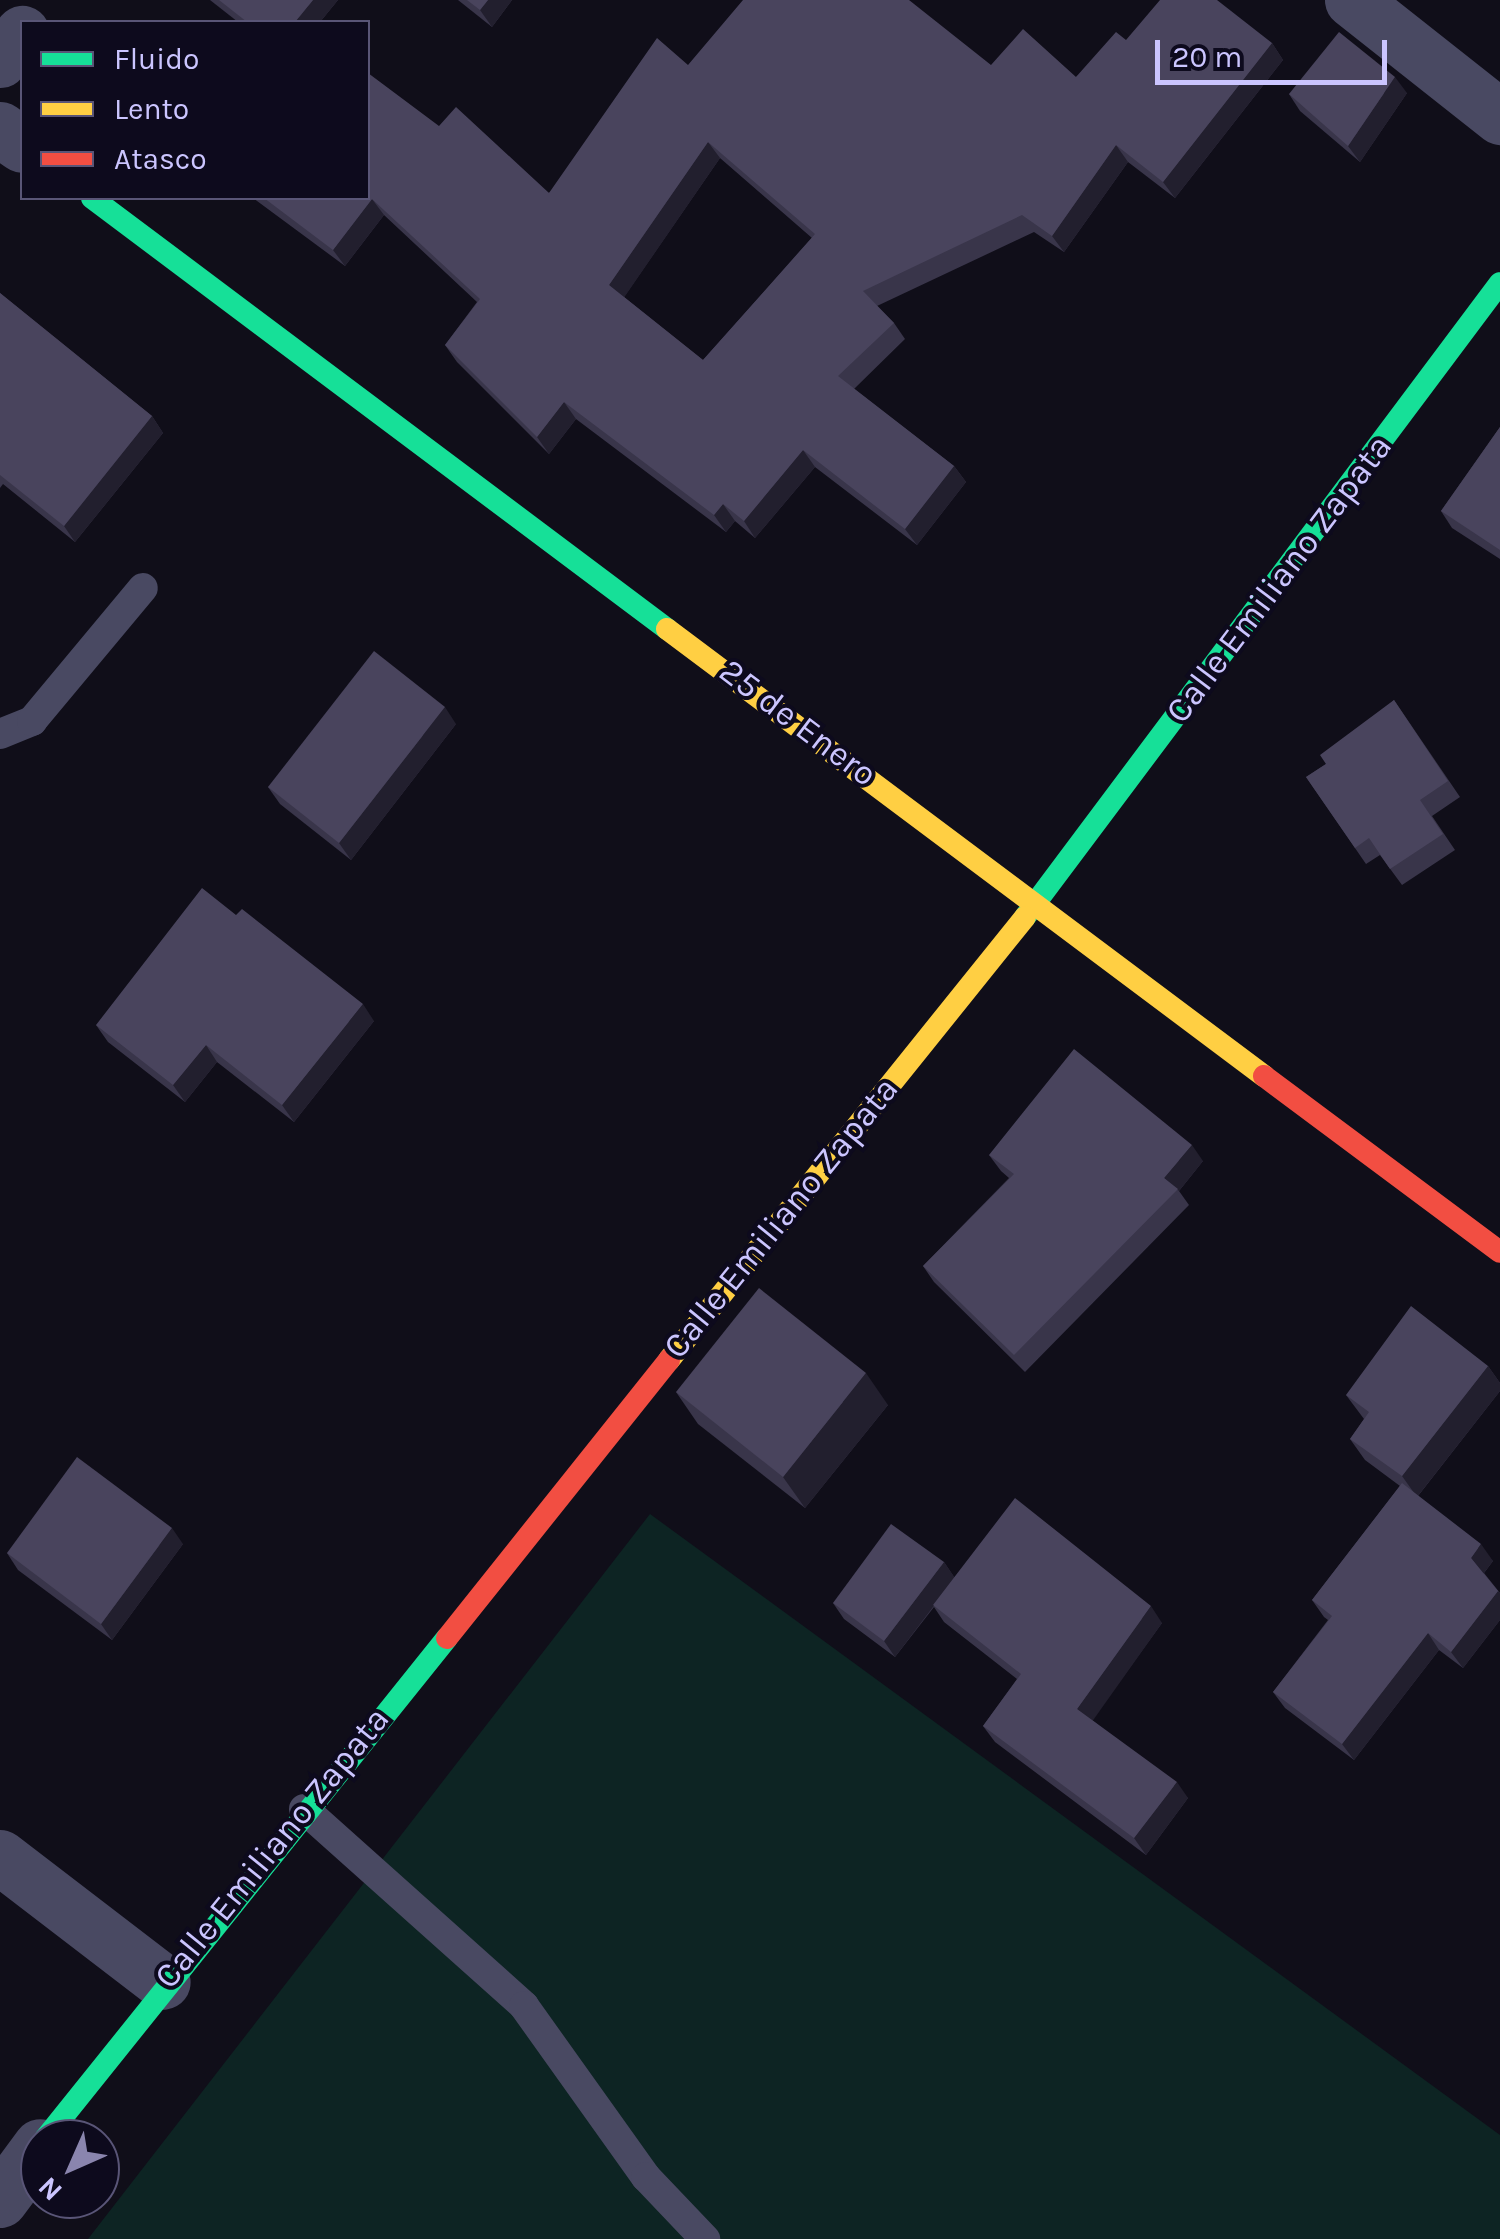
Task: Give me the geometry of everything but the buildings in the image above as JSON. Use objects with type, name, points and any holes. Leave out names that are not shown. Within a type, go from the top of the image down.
[{"type":"street","points":[[33,20],[50,0]]},
{"type":"street","points":[[1352,0],[1500,117]]},
{"type":"street","points":[[0,60],[20,35]]},
{"type":"street","points":[[0,128],[20,143]]},
{"type":"street","name":"25 de Enero","points":[[95,200],[1500,1252]]},
{"type":"street","name":"Calle Emiliano Zapata","points":[[61,2119],[163,1982],[1037,902],[1500,284]]},
{"type":"street","points":[[0,1857],[163,1982]]},
{"type":"street","points":[[0,2200],[20,2173]]},
{"type":"lane","points":[[0,734],[32,721],[143,588]]},
{"type":"lane","points":[[304,1809],[524,2006],[646,2177],[705,2239]]},
{"type":"green space","points":[[650,1514],[1500,2135],[1500,2239],[88,2239],[104,2219],[120,2219],[120,2198]]},
{"type":"traffic: fast","points":[[95,200],[667,629]]},
{"type":"traffic: fast","points":[[1025,917],[1500,283]]},
{"type":"traffic: fast","points":[[61,2119],[447,1638]]},
{"type":"traffic: slow","points":[[667,629],[1264,1076]]},
{"type":"traffic: slow","points":[[669,1360],[1025,917]]},
{"type":"traffic: jam","points":[[1264,1076],[1500,1252]]},
{"type":"traffic: jam","points":[[447,1638],[669,1360]]}]
